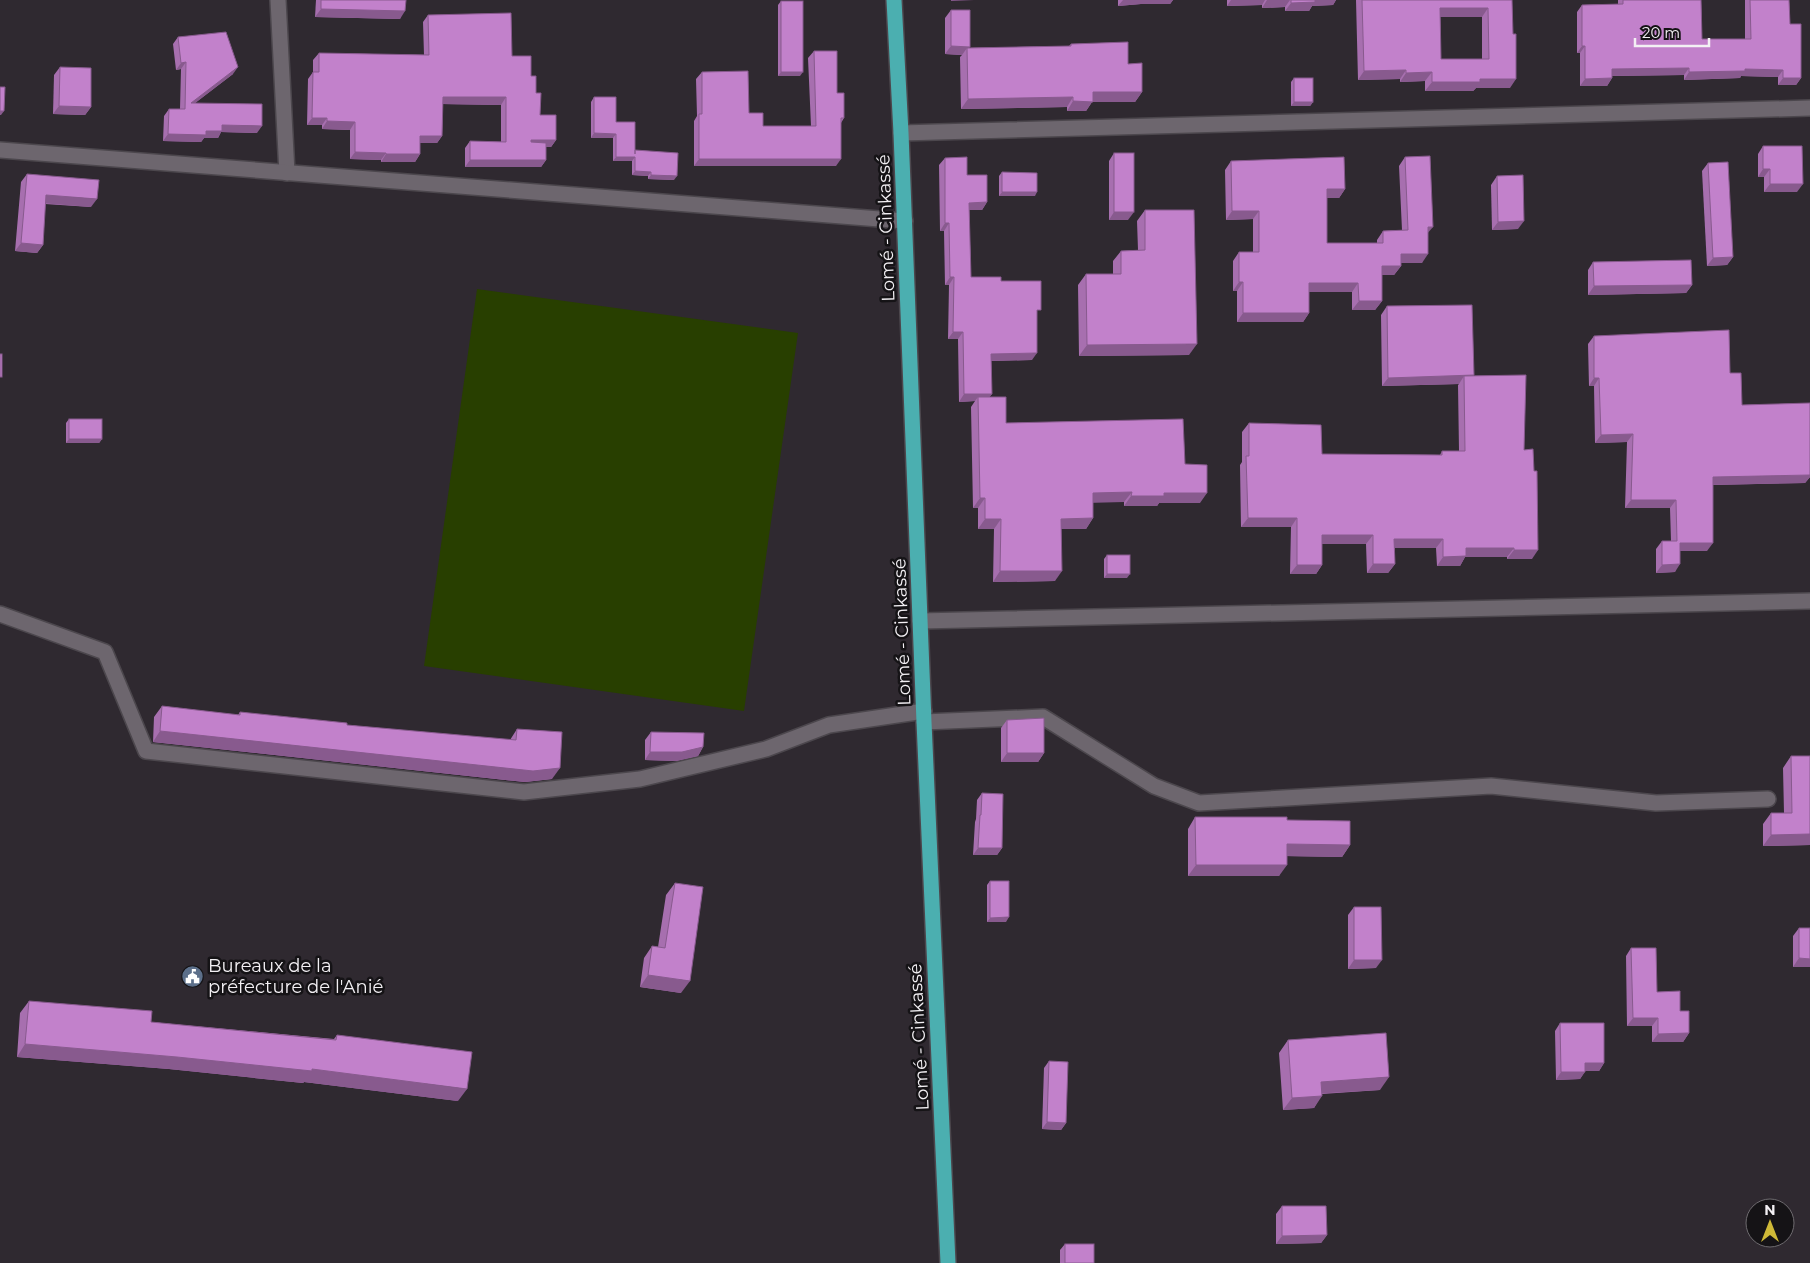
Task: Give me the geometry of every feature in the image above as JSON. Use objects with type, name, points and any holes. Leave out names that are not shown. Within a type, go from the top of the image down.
[{"type":"highway","name":"Lomé - Cinkassé","points":[[894,0],[905,221],[920,621],[948,1263]]},
{"type":"street","points":[[278,0],[287,173]]},
{"type":"street","points":[[901,133],[1810,108]]},
{"type":"street","points":[[0,150],[905,221]]},
{"type":"street","points":[[920,621],[1810,601]]},
{"type":"street","points":[[0,614],[104,652],[146,751],[524,792],[640,779],[766,749],[829,726],[924,717],[1043,717],[1154,786],[1198,803],[1491,786],[1656,803],[1768,799]]},
{"type":"green space","points":[[477,289],[798,333],[744,711],[424,666]]},
{"type":"building","points":[[321,0],[406,0],[405,11],[321,9]]},
{"type":"building","points":[[1291,0],[1315,0],[1315,2],[1291,3]]},
{"type":"building","points":[[1362,0],[1512,0],[1513,34],[1516,34],[1516,79],[1480,79],[1480,82],[1432,82],[1432,72],[1406,73],[1406,70],[1364,71]],"holes":[[[1440,8],[1488,8],[1489,59],[1441,59]]]},
{"type":"building","points":[[1623,0],[1701,0],[1702,39],[1751,39],[1750,0],[1789,0],[1790,24],[1801,24],[1801,78],[1783,78],[1783,70],[1745,69],[1745,71],[1689,72],[1689,68],[1612,69],[1612,78],[1585,79],[1585,46],[1582,46],[1582,5],[1623,4]]},
{"type":"building","points":[[781,1],[803,1],[803,72],[781,72]]},
{"type":"building","points":[[951,10],[970,10],[970,47],[951,46]]},
{"type":"building","points":[[511,13],[512,56],[531,56],[531,76],[536,76],[536,93],[541,93],[540,115],[556,115],[556,140],[531,140],[531,142],[546,143],[546,160],[470,160],[470,141],[506,142],[506,97],[443,97],[442,136],[420,136],[420,154],[355,152],[355,122],[327,121],[327,118],[312,118],[313,72],[319,72],[319,53],[429,55],[428,15]]},
{"type":"building","points":[[226,32],[238,67],[191,103],[262,104],[262,126],[222,125],[222,131],[206,131],[206,135],[168,134],[169,109],[185,109],[186,62],[181,63],[178,37]]},
{"type":"building","points":[[1128,42],[1128,64],[1142,63],[1142,92],[1093,92],[1093,102],[1073,101],[1073,97],[968,99],[967,48],[1071,46],[1071,44]]},
{"type":"building","points":[[814,51],[837,51],[837,93],[844,93],[844,118],[841,118],[841,159],[699,159],[699,114],[702,114],[702,72],[748,71],[749,113],[763,113],[763,126],[816,126]]},
{"type":"building","points":[[60,67],[91,68],[91,107],[59,106]]},
{"type":"building","points":[[1294,78],[1313,78],[1313,102],[1294,102]]},
{"type":"building","points":[[0,87],[5,87],[4,111],[0,111]]},
{"type":"building","points":[[594,97],[616,97],[616,122],[635,122],[635,150],[678,153],[677,176],[651,175],[651,172],[635,171],[635,157],[616,157],[616,134],[594,133]]},
{"type":"building","points":[[1763,146],[1802,146],[1803,184],[1770,184],[1770,169],[1763,169]]},
{"type":"building","points":[[1114,153],[1134,153],[1134,212],[1114,212]]},
{"type":"building","points":[[1430,156],[1433,227],[1428,227],[1428,254],[1401,254],[1401,266],[1382,266],[1382,301],[1359,301],[1358,283],[1309,283],[1309,313],[1243,313],[1243,282],[1239,282],[1239,252],[1259,252],[1259,211],[1232,211],[1231,161],[1344,157],[1345,189],[1327,189],[1327,243],[1383,243],[1383,231],[1408,230],[1405,157]]},
{"type":"building","points":[[967,157],[967,175],[987,175],[987,202],[969,203],[971,277],[1001,277],[1001,281],[1041,281],[1041,310],[1037,310],[1037,353],[991,354],[992,394],[964,394],[963,332],[953,332],[954,277],[950,277],[949,223],[945,223],[945,158]]},
{"type":"building","points":[[1728,162],[1733,257],[1713,258],[1708,163]]},
{"type":"building","points":[[1002,172],[1037,173],[1037,192],[1002,192]]},
{"type":"building","points":[[27,174],[99,180],[97,199],[46,195],[43,245],[21,243]]},
{"type":"building","points":[[1523,175],[1524,221],[1498,222],[1497,176]]},
{"type":"building","points":[[1145,210],[1194,210],[1197,344],[1087,345],[1086,274],[1121,274],[1121,251],[1145,250]]},
{"type":"building","points":[[1691,260],[1692,285],[1594,286],[1593,262]]},
{"type":"building","points":[[1472,305],[1474,375],[1388,378],[1387,306]]},
{"type":"building","points":[[1729,330],[1730,373],[1741,373],[1742,405],[1810,403],[1810,475],[1713,477],[1713,543],[1680,543],[1680,564],[1662,565],[1662,541],[1677,541],[1676,500],[1631,500],[1633,434],[1601,435],[1599,378],[1594,378],[1594,336]]},
{"type":"building","points":[[0,354],[2,354],[2,377],[0,377]]},
{"type":"building","points":[[1526,375],[1524,450],[1533,449],[1534,471],[1537,471],[1538,550],[1466,548],[1466,556],[1443,557],[1443,539],[1394,539],[1395,564],[1373,564],[1373,535],[1322,535],[1322,565],[1297,565],[1297,518],[1248,518],[1246,456],[1249,456],[1249,423],[1321,425],[1322,454],[1442,455],[1442,451],[1465,451],[1464,376]]},
{"type":"building","points":[[978,397],[1006,397],[1006,423],[1183,419],[1185,464],[1207,465],[1207,493],[1164,493],[1164,496],[1131,496],[1132,492],[1093,493],[1093,518],[1061,519],[1062,571],[1000,571],[1001,519],[985,519],[985,498],[980,498]]},
{"type":"building","points":[[69,419],[102,419],[102,439],[69,439]]},
{"type":"building","points":[[1107,555],[1130,555],[1130,574],[1107,574]]},
{"type":"building","points":[[162,706],[240,715],[240,712],[347,723],[347,725],[516,740],[517,729],[562,732],[560,768],[533,771],[160,731]]},
{"type":"building","points":[[1044,718],[1044,753],[1007,753],[1007,720]]},
{"type":"building","points":[[651,732],[704,733],[703,747],[682,752],[650,752]]},
{"type":"building","points":[[1791,756],[1810,756],[1810,834],[1771,835],[1771,813],[1792,813]]},
{"type":"building","points":[[982,793],[1003,794],[1002,848],[978,848]]},
{"type":"building","points":[[1195,817],[1287,817],[1287,820],[1350,821],[1350,845],[1287,844],[1287,865],[1196,865]]},
{"type":"building","points":[[990,881],[1009,881],[1009,917],[990,918]]},
{"type":"building","points":[[675,883],[703,887],[690,981],[648,975],[652,946],[665,948]]},
{"type":"building","points":[[1354,907],[1381,907],[1382,960],[1354,960]]},
{"type":"building","points":[[1799,928],[1810,928],[1810,959],[1799,958]]},
{"type":"building","points":[[1631,948],[1656,948],[1657,992],[1680,991],[1680,1011],[1689,1011],[1689,1033],[1658,1034],[1658,1018],[1633,1018]]},
{"type":"building","points":[[29,1001],[152,1011],[151,1022],[336,1040],[337,1035],[472,1052],[467,1089],[312,1069],[312,1071],[25,1044]]},
{"type":"building","points":[[1560,1023],[1604,1023],[1604,1063],[1585,1063],[1585,1072],[1561,1072]]},
{"type":"building","points":[[1386,1033],[1389,1077],[1321,1082],[1322,1096],[1292,1098],[1288,1040]]},
{"type":"building","points":[[1049,1061],[1068,1062],[1066,1123],[1047,1122]]},
{"type":"building","points":[[1282,1206],[1326,1206],[1327,1235],[1282,1236]]},
{"type":"building","points":[[1065,1244],[1094,1244],[1094,1263],[1065,1263]]},
{"type":"place","name":"Bureaux de la préfecture de l'Anié","points":[[192,976]]}]
